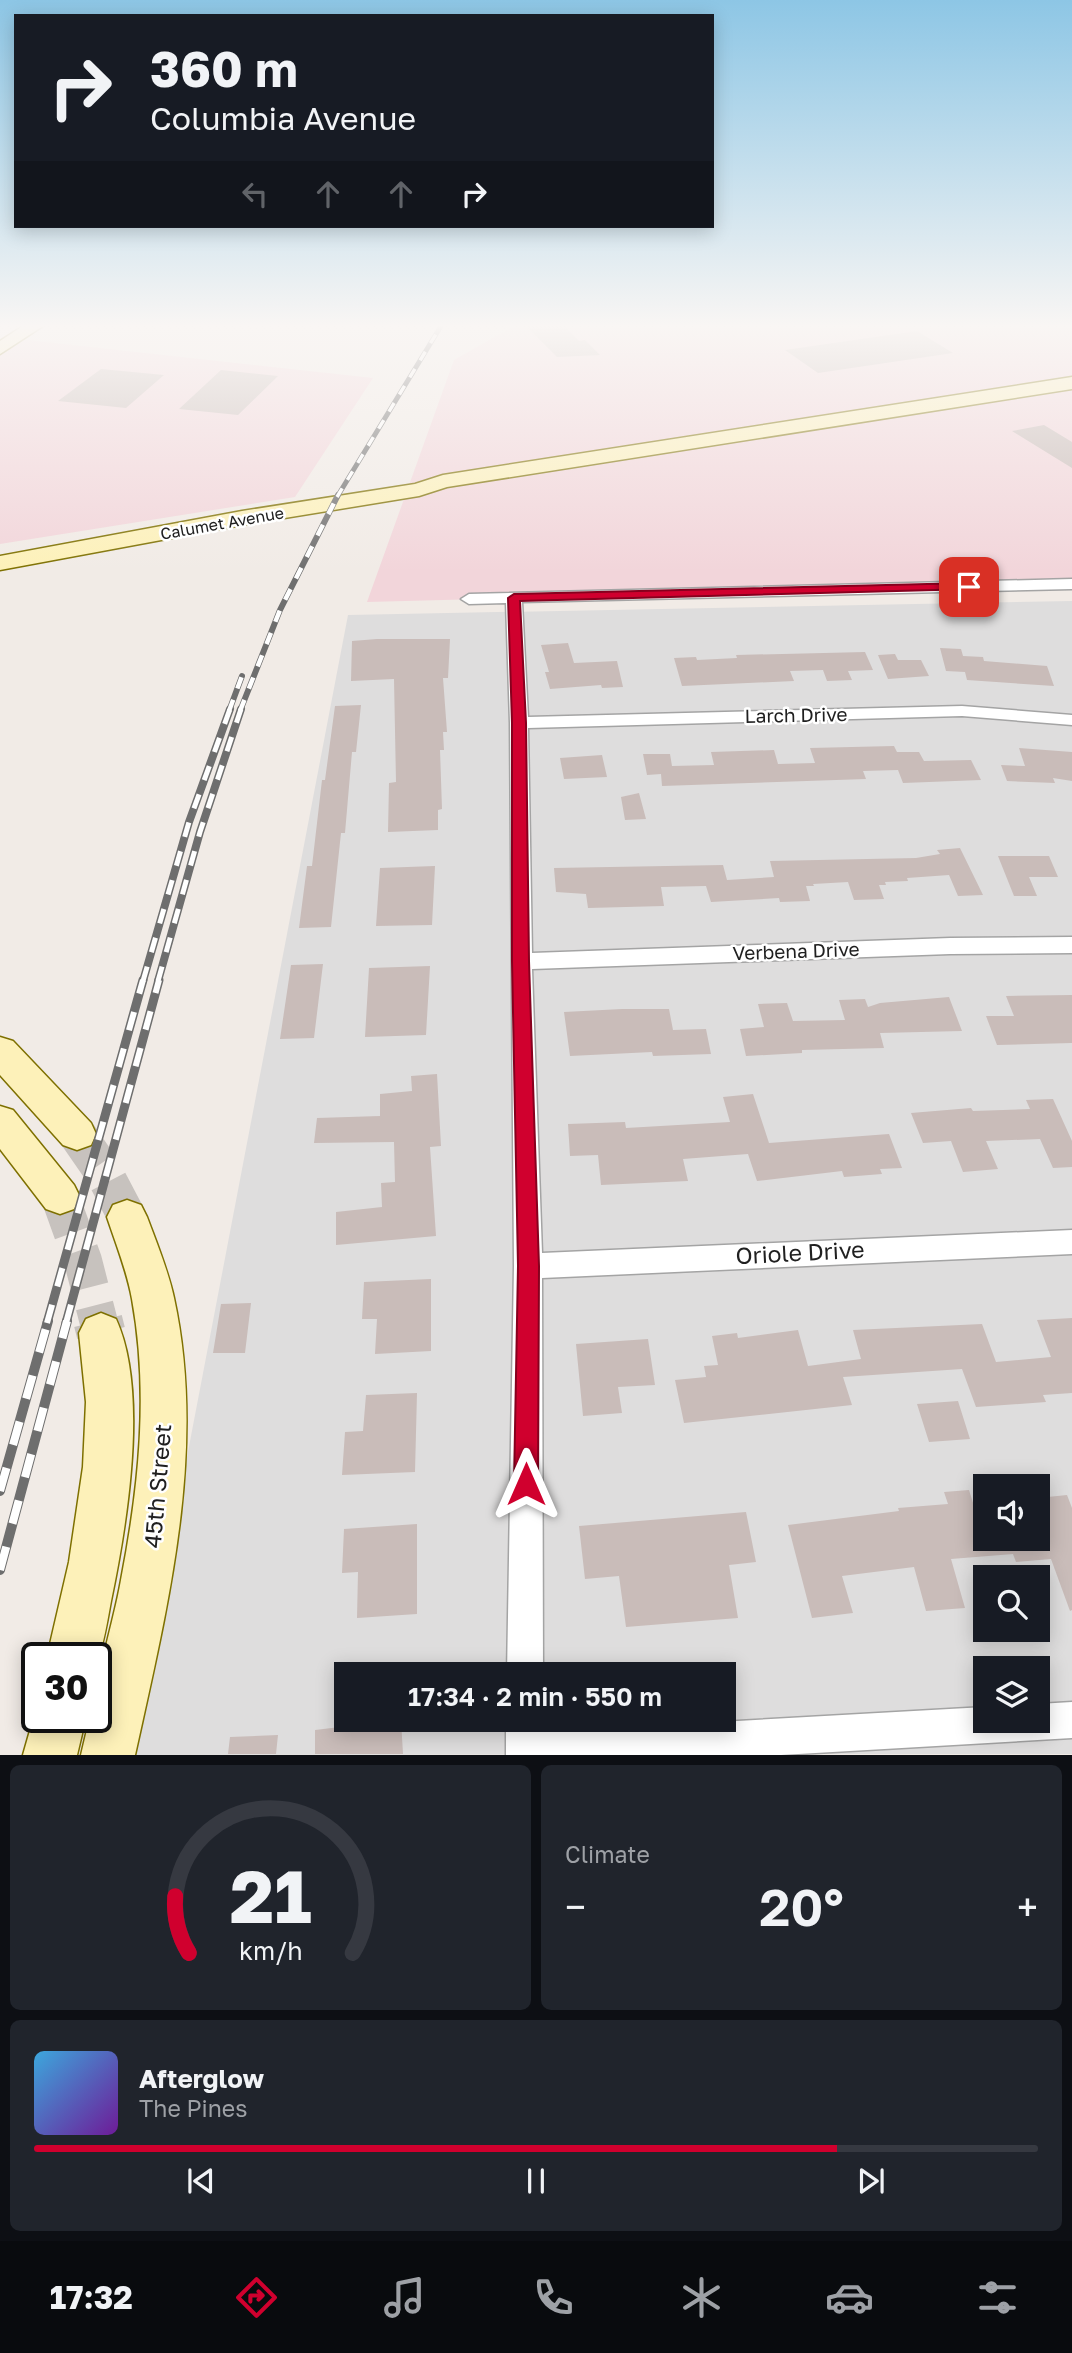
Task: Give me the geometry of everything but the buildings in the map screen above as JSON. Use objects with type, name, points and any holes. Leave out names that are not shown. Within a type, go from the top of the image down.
[{"type":"main road","name":"Calumet Avenue","points":[[0,546],[414,480],[443,481],[912,408]]},
{"type":"main road","name":"Calumet Avenue","points":[[0,563],[242,518],[419,490],[443,481]]},
{"type":"main road","points":[[0,1051],[77,1134]]},
{"type":"main road","points":[[0,1121],[60,1197]]},
{"type":"main road","name":"45th Street","points":[[108,1755],[151,1567],[164,1469],[164,1381],[154,1310],[127,1217]]},
{"type":"main road","points":[[77,1642],[95,1563],[106,1474],[109,1401],[101,1333]]},
{"type":"main road","points":[[50,1755],[55,1733]]},
{"type":"street","points":[[469,599],[1072,584]]},
{"type":"street","points":[[514,598],[519,723],[528,1266],[525,1662]]},
{"type":"street","name":"Larch Drive","points":[[519,723],[962,711],[1072,720]]},
{"type":"street","name":"Verbena Drive","points":[[521,961],[950,946],[1072,945]]},
{"type":"street","name":"Oriole Drive","points":[[528,1266],[1072,1242]]},
{"type":"street","points":[[524,1742],[1072,1720]]},
{"type":"shaded area","points":[[0,408],[353,408],[295,497],[0,544]]},
{"type":"shaded area","points":[[437,408],[1072,408],[1072,584],[367,602]]},
{"type":"shaded area","points":[[1072,601],[1072,1754],[130,1755],[348,615]]},
{"type":"tunnel","points":[[77,1134],[104,1173],[127,1217]]},
{"type":"tunnel","points":[[60,1197],[83,1261],[99,1323]]},
{"type":"tunnel","points":[[98,1321],[101,1333]]},
{"type":"railway","points":[[337,497],[391,408]]},
{"type":"railway","points":[[240,711],[280,610],[338,495]]},
{"type":"railway","points":[[229,711],[242,676]]},
{"type":"railway","points":[[143,981],[189,822],[230,709]]},
{"type":"railway","points":[[158,981],[200,832],[241,709]]},
{"type":"railway","points":[[47,1323],[143,980]]},
{"type":"railway","points":[[66,1323],[159,980]]},
{"type":"railway","points":[[0,1491],[48,1321]]},
{"type":"railway","points":[[0,1570],[67,1321]]},
{"type":"route","points":[[526,1484],[528,1266],[519,723],[514,598],[969,587]]}]
